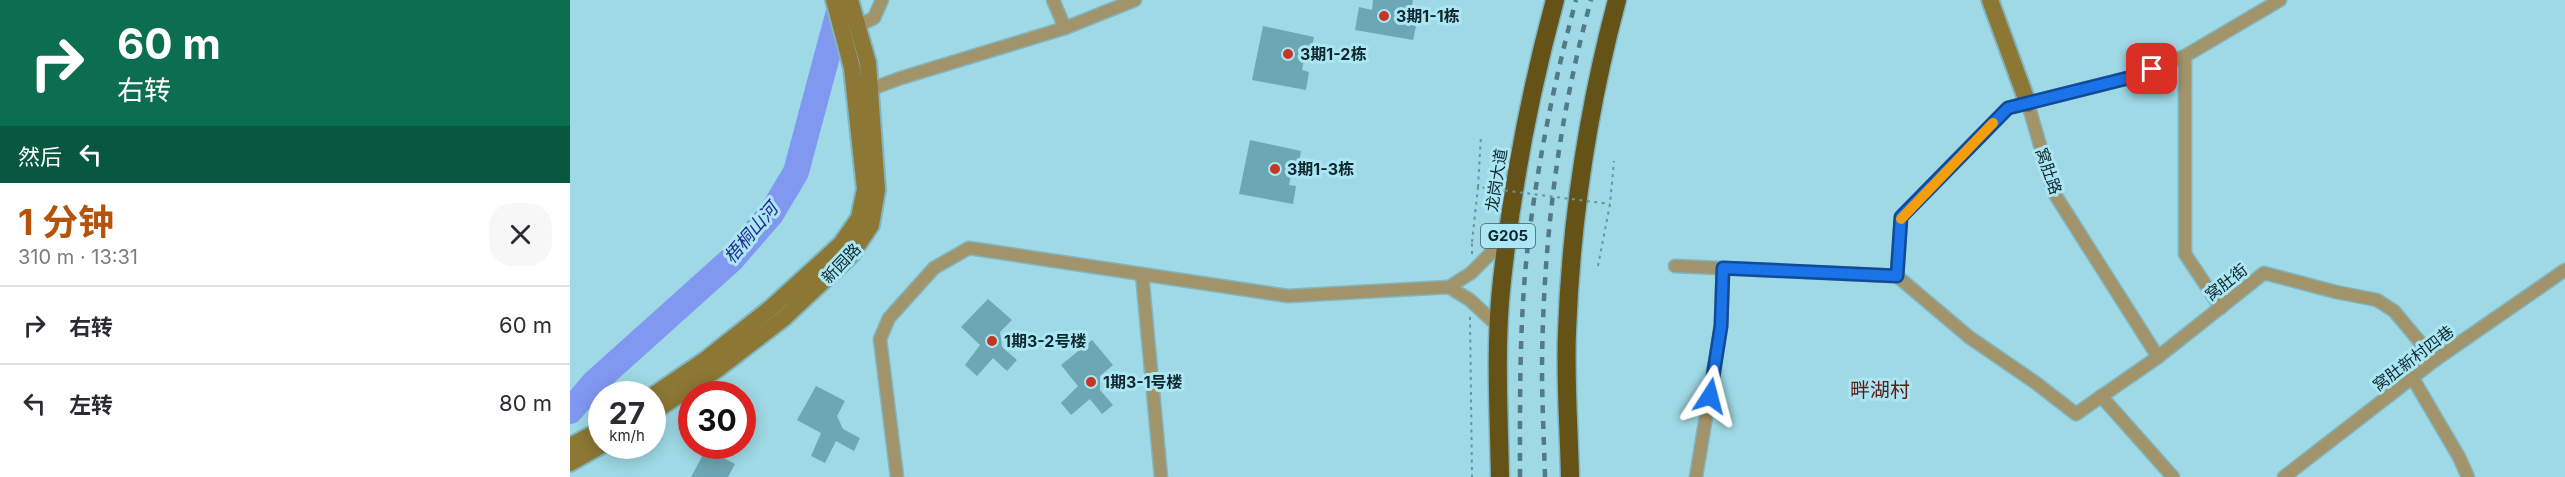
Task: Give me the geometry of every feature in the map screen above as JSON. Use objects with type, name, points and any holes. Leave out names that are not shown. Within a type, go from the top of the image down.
[{"type":"highway","name":"龙岗大道","points":[[1500,477],[1501,293],[1507,237],[1515,173],[1537,69],[1555,0]]},
{"type":"highway","points":[[1570,477],[1567,334],[1571,257],[1578,190],[1586,145],[1617,0]]},
{"type":"street","name":"新园路","points":[[666,404],[719,368],[776,324],[843,265],[871,225],[877,190],[862,93],[848,53],[834,0]]},
{"type":"street","name":"新园路","points":[[666,386],[705,360],[772,307],[832,253],[852,231],[859,218],[865,189],[862,93],[868,63],[850,0]]},
{"type":"street","points":[[858,26],[874,18],[882,0]]},
{"type":"street","points":[[1053,0],[1065,28]]},
{"type":"street","points":[[862,93],[1065,28],[1135,0]]},
{"type":"street","name":"窝肚路","points":[[1990,0],[2028,104],[2054,193],[2158,357]]},
{"type":"street","points":[[1675,266],[1897,276],[1901,217],[2008,108],[2136,76],[2185,56],[2280,0]]},
{"type":"street","points":[[2185,56],[2185,254],[2221,308]]},
{"type":"street","points":[[897,477],[880,339],[889,318],[934,268],[969,248],[1288,296],[1449,287],[1471,273],[1507,237]]},
{"type":"street","points":[[1696,477],[1721,326],[1723,268]]},
{"type":"street","name":"窝肚新村四巷","points":[[2284,477],[2435,360],[2565,270]]},
{"type":"street","name":"窝肚街","points":[[1897,276],[1969,337],[2076,414],[2158,357],[2264,273],[2377,300],[2394,311],[2435,360]]},
{"type":"street","points":[[1142,274],[1161,477]]},
{"type":"street","points":[[1449,287],[1470,300],[1500,328]]},
{"type":"street","points":[[2412,377],[2459,457],[2468,477]]},
{"type":"street","points":[[2101,396],[2173,477]]},
{"type":"street","points":[[574,455],[588,444]]},
{"type":"path","points":[[1471,273],[1481,135]]},
{"type":"path","points":[[1598,266],[1610,204],[1614,161]]},
{"type":"path","points":[[1478,187],[1610,204]]},
{"type":"path","points":[[1470,300],[1472,477]]},
{"type":"building","name":"3期1-1栋","points":[[1373,0],[1413,0],[1409,21],[1417,22],[1413,40],[1355,30],[1359,7],[1372,10]]},
{"type":"building","name":"3期1-2栋","points":[[1263,26],[1314,37],[1311,50],[1306,50],[1302,70],[1309,72],[1306,90],[1252,80]]},
{"type":"building","name":"3期1-3栋","points":[[1250,140],[1301,151],[1299,165],[1293,164],[1289,185],[1296,186],[1293,204],[1239,194]]},
{"type":"building","name":"1期3-2号楼","points":[[988,299],[1012,320],[1000,332],[1002,347],[1017,360],[1007,371],[993,358],[977,376],[965,365],[980,345],[961,327]]},
{"type":"building","name":"1期3-1号楼","points":[[1092,340],[1113,365],[1100,376],[1100,390],[1113,405],[1102,414],[1090,399],[1071,415],[1061,403],[1078,386],[1061,365]]},
{"type":"building","points":[[816,386],[845,401],[837,416],[843,429],[860,438],[854,451],[836,441],[825,463],[811,456],[821,433],[797,420]]},
{"type":"building","points":[[701,459],[725,459],[735,464],[728,477],[691,477]]},
{"type":"waterway","name":"梧桐山河","points":[[570,411],[594,383],[732,259],[771,214],[796,172],[842,0]]},
{"type":"railway","points":[[1520,477],[1522,326],[1529,236],[1548,117],[1576,0]]},
{"type":"railway","points":[[1545,477],[1542,367],[1549,228],[1561,136],[1579,45],[1591,0]]},
{"type":"slow traffic","points":[[1901,219],[1993,123]]},
{"type":"place","name":"3期1-1栋","points":[[1384,16]]},
{"type":"place","name":"3期1-2栋","points":[[1288,54]]},
{"type":"place","name":"3期1-3栋","points":[[1275,169]]},
{"type":"place","name":"1期3-2号楼","points":[[992,341]]},
{"type":"place","name":"1期3-1号楼","points":[[1091,382]]},
{"type":"district","name":"畔湖村","points":[[1880,390]]},
{"type":"route","points":[[1710,396],[1721,326],[1723,268],[1897,276],[1901,217],[2008,108],[2136,76],[2152,69]]}]
